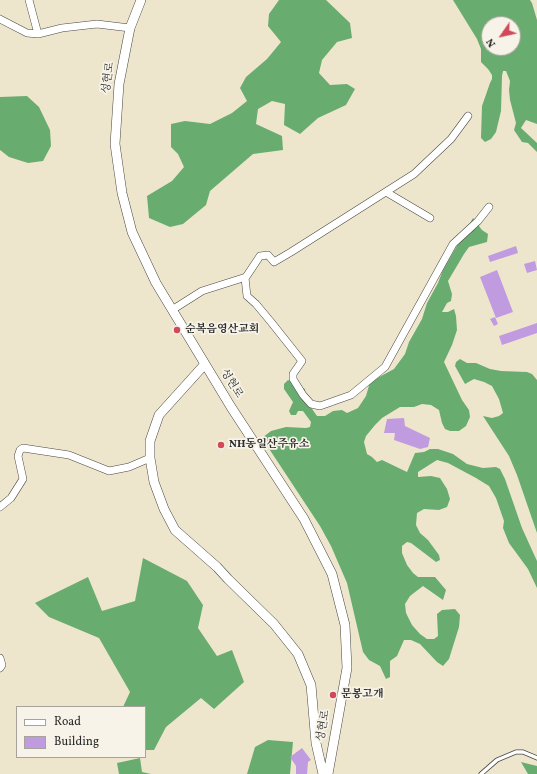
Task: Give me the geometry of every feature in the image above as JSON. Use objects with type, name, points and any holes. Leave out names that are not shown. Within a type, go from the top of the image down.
[{"type":"main road","name":"성현로","points":[[141,0],[130,28],[119,84],[115,144],[122,193],[132,232],[156,283],[205,364],[304,519],[332,574],[345,625],[347,668],[328,774]]},
{"type":"main road","points":[[205,364],[159,415],[150,441],[150,458],[154,482],[164,509],[175,530],[217,567],[274,624],[298,654],[311,686],[316,743],[323,774]]},
{"type":"street","points":[[29,0],[38,34]]},
{"type":"street","points":[[0,19],[27,33],[38,34],[62,28],[97,24],[130,28]]},
{"type":"street","points":[[172,310],[202,291],[245,278],[260,256],[268,255],[274,262],[414,174],[451,139],[468,116]]},
{"type":"street","points":[[386,192],[430,218]]},
{"type":"street","points":[[245,278],[247,296],[256,304],[302,361],[293,374],[293,379],[303,395],[311,404],[320,406],[351,395],[385,367],[453,244],[478,222],[489,207]]},
{"type":"street","points":[[0,507],[11,498],[23,478],[18,456],[20,450],[23,448],[69,454],[109,472],[129,467],[150,458]]},
{"type":"street","points":[[0,658],[2,665],[0,668]]},
{"type":"lane","points":[[481,774],[497,760],[516,752],[523,752],[537,758]]},
{"type":"green space","points":[[279,0],[326,0],[350,23],[352,38],[337,42],[322,60],[319,73],[330,85],[347,84],[355,89],[346,105],[318,118],[300,134],[284,125],[285,104],[272,101],[258,109],[256,124],[282,136],[283,150],[253,154],[210,191],[206,205],[183,224],[170,227],[149,218],[147,196],[172,181],[184,167],[178,154],[171,147],[171,124],[185,121],[210,124],[232,113],[247,101],[240,88],[246,77],[267,59],[281,42],[268,26],[269,14]]},
{"type":"green space","points":[[453,0],[530,0],[537,20],[537,124],[526,120],[521,128],[537,143],[537,152],[528,143],[522,142],[514,130],[516,123],[510,100],[510,81],[506,71],[503,71],[502,76],[501,111],[496,132],[491,139],[485,142],[481,138],[482,106],[492,79],[492,75],[481,62],[481,56],[521,56],[521,16],[481,16],[481,49],[477,39]]},
{"type":"green space","points":[[27,96],[39,107],[50,130],[51,146],[43,161],[28,163],[9,157],[0,150],[0,97]]},
{"type":"green space","points":[[473,218],[482,230],[488,234],[487,242],[469,247],[464,254],[448,281],[452,294],[451,301],[447,303],[442,312],[448,312],[454,309],[456,316],[457,330],[444,362],[462,400],[469,410],[470,417],[466,426],[459,431],[450,431],[445,429],[439,410],[431,405],[422,404],[414,407],[400,407],[382,418],[366,436],[364,442],[367,454],[377,462],[382,460],[407,472],[415,453],[424,452],[430,449],[438,449],[453,454],[467,464],[483,468],[496,467],[500,469],[522,528],[537,561],[537,588],[528,569],[509,543],[503,528],[504,521],[496,498],[489,486],[448,463],[437,460],[418,472],[418,477],[431,476],[440,478],[447,489],[450,499],[447,507],[439,510],[424,509],[417,513],[416,525],[420,533],[428,540],[439,555],[440,560],[436,562],[411,543],[407,542],[402,546],[402,553],[407,565],[413,573],[418,577],[435,577],[446,590],[443,600],[423,586],[410,596],[405,604],[406,613],[412,625],[427,639],[434,639],[438,636],[437,614],[442,610],[455,609],[460,615],[459,627],[449,659],[443,666],[437,662],[420,644],[411,640],[404,640],[397,656],[390,661],[390,677],[386,679],[380,666],[369,660],[363,652],[347,583],[331,546],[320,526],[262,438],[271,431],[286,427],[310,427],[311,422],[303,411],[298,411],[296,415],[291,415],[289,411],[293,402],[284,389],[284,384],[288,380],[305,389],[306,398],[317,416],[325,416],[333,411],[342,410],[347,413],[358,408],[366,396],[370,382],[394,369],[405,354],[409,342],[422,319],[427,303],[443,270]]},
{"type":"green space","points":[[460,359],[467,363],[476,363],[490,369],[527,372],[532,374],[537,380],[537,533],[509,456],[483,416],[492,418],[503,413],[499,399],[492,386],[484,382],[474,379],[465,384],[455,366],[456,362]]},
{"type":"green space","points":[[143,558],[187,581],[203,605],[198,628],[217,656],[232,650],[244,682],[214,709],[201,698],[166,727],[154,750],[146,750],[146,706],[123,706],[130,692],[99,638],[49,617],[35,603],[88,577],[102,611],[135,601]]},
{"type":"green space","points":[[268,740],[293,742],[290,774],[247,774],[255,747]]},
{"type":"green space","points":[[140,758],[142,772],[151,774],[119,774],[117,763]]},
{"type":"green space","points":[[521,762],[537,766],[537,774],[528,774]]},
{"type":"building","points":[[516,246],[518,253],[490,262],[488,256]]},
{"type":"building","points":[[535,261],[537,270],[527,273],[524,264]]},
{"type":"building","points":[[497,270],[513,312],[496,318],[480,277]]},
{"type":"building","points":[[495,317],[498,324],[494,326],[490,319]]},
{"type":"building","points":[[537,323],[537,333],[502,345],[499,336]]},
{"type":"building","points":[[404,418],[405,426],[430,438],[428,447],[420,449],[394,440],[395,433],[384,433],[387,419]]},
{"type":"building","points":[[302,748],[311,760],[308,762],[307,774],[296,774],[296,766],[290,757]]},
{"type":"place","name":"순복음영산교회","points":[[177,330]]},
{"type":"place","name":"NH동일산주유소","points":[[221,445]]},
{"type":"place","name":"문봉고개","points":[[333,695]]}]
